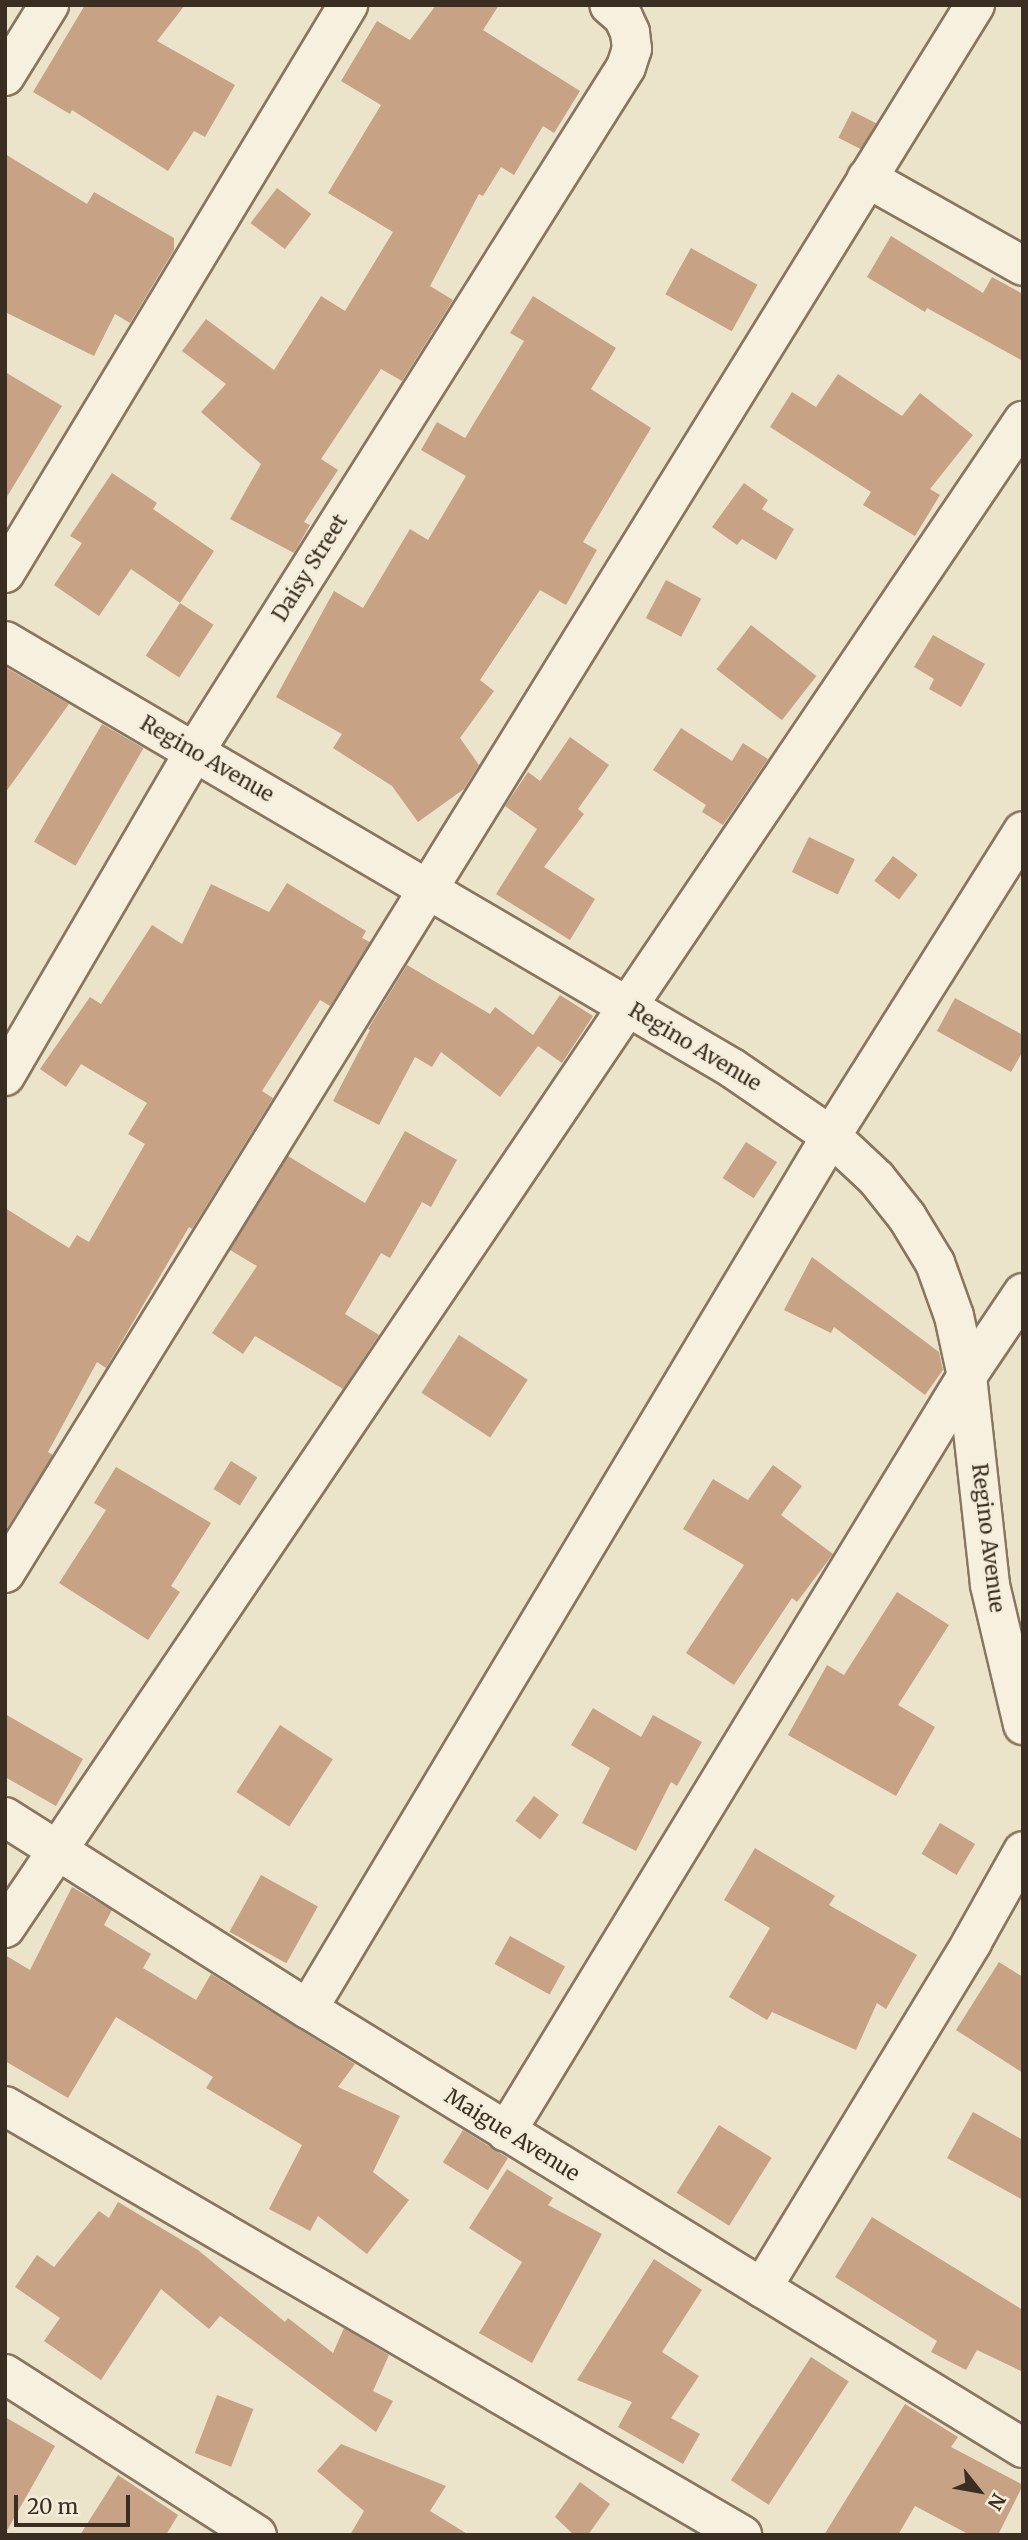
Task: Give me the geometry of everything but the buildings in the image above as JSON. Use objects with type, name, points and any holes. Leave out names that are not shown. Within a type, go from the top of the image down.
[{"type":"street","points":[[5,76],[49,5]]},
{"type":"street","points":[[5,573],[348,5]]},
{"type":"street","name":"Daisy Street","points":[[5,1076],[195,751],[626,67],[632,48],[630,32],[622,17],[609,5]]},
{"type":"street","points":[[5,1573],[975,5]]},
{"type":"street","points":[[867,178],[1023,266]]},
{"type":"street","points":[[5,1928],[1023,421]]},
{"type":"street","name":"Regino Avenue","points":[[5,641],[732,1068],[831,1136],[876,1178],[907,1216],[935,1263],[954,1316],[967,1376],[990,1586],[1023,1726]]},
{"type":"street","points":[[308,2009],[831,1136],[1023,831]]},
{"type":"street","points":[[506,2132],[967,1376],[1023,1293]]},
{"type":"street","name":"Maigue Avenue","points":[[5,1817],[506,2132],[1023,2448]]},
{"type":"street","points":[[762,2288],[972,1942],[1023,1851]]},
{"type":"street","points":[[5,2106],[742,2535]]},
{"type":"street","points":[[5,2374],[257,2535]]}]
